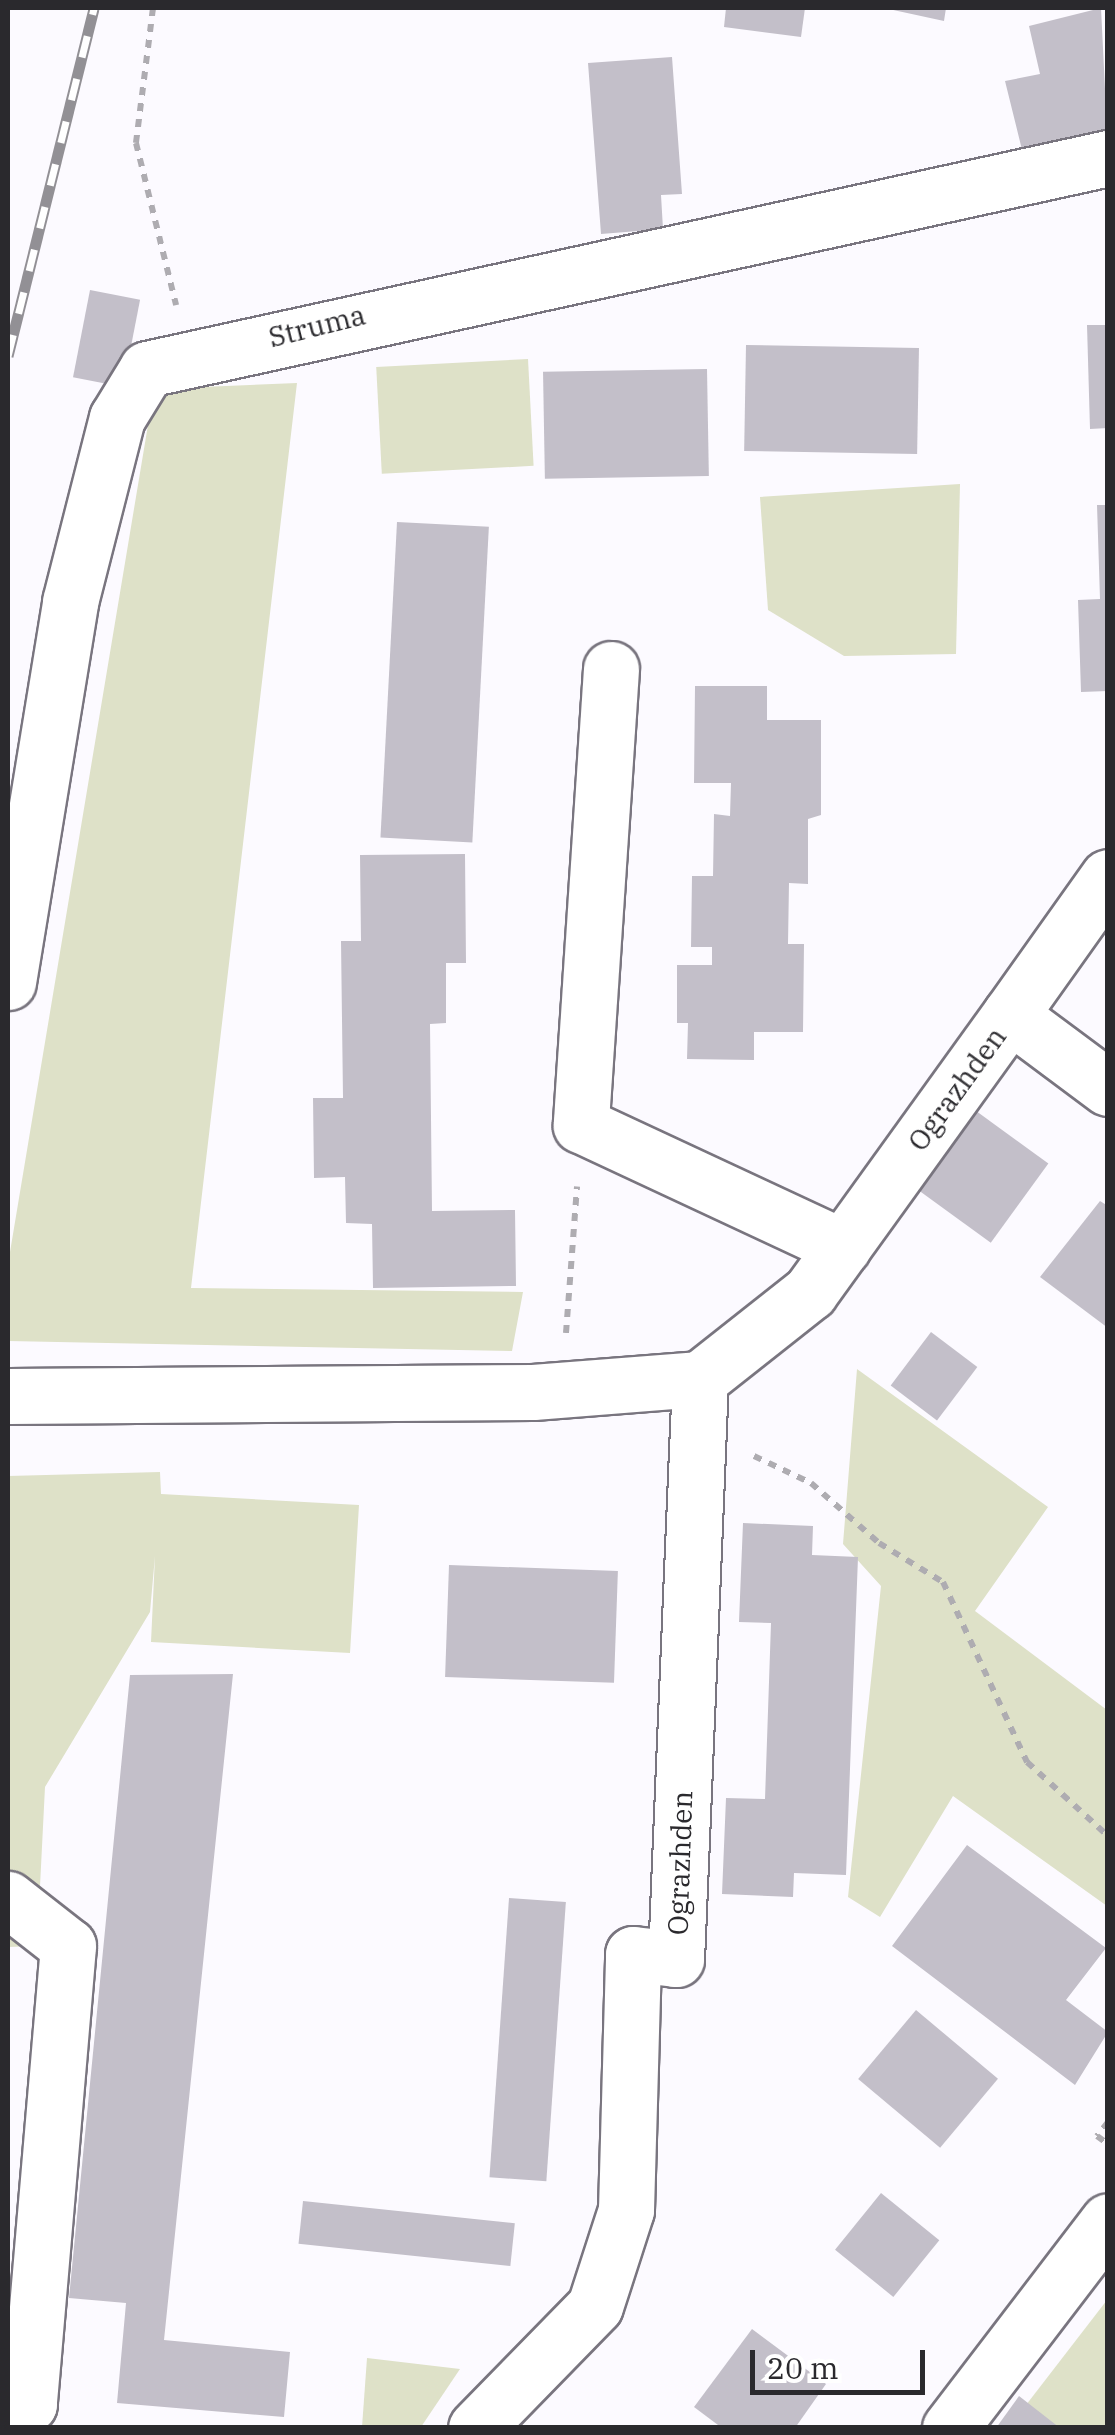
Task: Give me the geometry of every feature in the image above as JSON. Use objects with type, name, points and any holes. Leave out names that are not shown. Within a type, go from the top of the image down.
[{"type":"street","name":"Struma","points":[[8,982],[70,602],[117,418],[147,369],[1108,158]]},
{"type":"street","points":[[611,669],[581,1125],[842,1247]]},
{"type":"street","name":"Ograzhden","points":[[476,2428],[595,2306],[626,2210],[634,1954],[676,1960],[700,1379],[810,1292],[1108,877]]},
{"type":"street","name":"Ograzhden","points":[[1010,1014],[1108,1088]]},
{"type":"street","points":[[8,1396],[562,1390],[700,1379]]},
{"type":"street","points":[[8,1900],[68,1946],[29,2404],[8,2405]]},
{"type":"street","points":[[950,2428],[1108,2222]]},
{"type":"path","points":[[153,8],[136,143],[194,356]]},
{"type":"path","points":[[562,1390],[581,1125]]},
{"type":"path","points":[[747,1453],[812,1483],[879,1543],[943,1582],[1028,1762],[1108,1836]]},
{"type":"path","points":[[1108,2122],[1097,2136],[1108,2144]]},
{"type":"green space","points":[[528,359],[534,466],[382,474],[376,367]]},
{"type":"green space","points":[[297,383],[191,1288],[523,1292],[512,1351],[8,1341],[8,1264],[154,389]]},
{"type":"green space","points":[[960,484],[956,654],[844,656],[768,610],[760,497]]},
{"type":"green space","points":[[857,1369],[1048,1507],[975,1611],[1107,1710],[1107,1906],[953,1796],[880,1917],[848,1897],[881,1586],[843,1544]]},
{"type":"green space","points":[[160,1472],[161,1494],[359,1505],[350,1653],[151,1642],[155,1556],[150,1612],[45,1787],[37,1946],[8,1947],[8,1476]]},
{"type":"green space","points":[[1107,2300],[1107,2427],[1009,2427]]},
{"type":"green space","points":[[367,2358],[460,2369],[421,2427],[362,2427]]},
{"type":"building","points":[[726,8],[805,8],[801,37],[724,27]]},
{"type":"building","points":[[884,8],[946,8],[944,21]]},
{"type":"building","points":[[1101,8],[1108,149],[1027,170],[1005,81],[1040,74],[1029,26]]},
{"type":"building","points":[[672,57],[682,194],[661,195],[663,229],[601,234],[588,63]]},
{"type":"building","points":[[90,290],[140,300],[123,387],[73,377]]},
{"type":"building","points":[[1087,325],[1108,325],[1108,428],[1090,429]]},
{"type":"building","points":[[746,345],[919,348],[917,454],[744,451]]},
{"type":"building","points":[[707,369],[709,476],[545,479],[543,372]]},
{"type":"building","points":[[1097,505],[1108,505],[1108,691],[1081,692],[1078,600],[1100,599]]},
{"type":"building","points":[[397,522],[489,527],[472,842],[380,838]]},
{"type":"building","points":[[695,686],[767,686],[767,720],[821,720],[821,815],[808,819],[808,884],[789,883],[788,944],[804,944],[803,1032],[754,1032],[754,1060],[687,1059],[688,1023],[677,1023],[677,965],[712,965],[712,947],[691,947],[692,876],[713,876],[714,814],[730,816],[731,783],[694,783]]},
{"type":"building","points":[[465,854],[466,963],[446,963],[446,1023],[430,1024],[432,1211],[515,1210],[516,1286],[373,1288],[372,1224],[346,1223],[345,1177],[314,1178],[313,1098],[343,1098],[341,941],[361,941],[360,855]]},
{"type":"building","points":[[961,1100],[1048,1163],[991,1243],[903,1179]]},
{"type":"building","points":[[1100,1201],[1108,1206],[1108,1328],[1040,1277]]},
{"type":"building","points":[[931,1332],[977,1367],[937,1420],[891,1386]]},
{"type":"building","points":[[743,1523],[813,1526],[812,1555],[858,1557],[846,1875],[794,1873],[793,1897],[722,1894],[726,1798],[765,1799],[771,1623],[739,1622]]},
{"type":"building","points":[[449,1565],[618,1571],[614,1683],[445,1677]]},
{"type":"building","points":[[233,1674],[164,2340],[290,2352],[284,2417],[117,2403],[126,2303],[69,2298],[130,1675]]},
{"type":"building","points":[[967,1845],[1106,1948],[1066,2000],[1108,2032],[1075,2085],[892,1946]]},
{"type":"building","points":[[509,1898],[566,1902],[546,2181],[489,2177]]},
{"type":"building","points":[[916,2010],[998,2079],[940,2148],[858,2079]]},
{"type":"building","points":[[881,2193],[939,2240],[893,2297],[835,2250]]},
{"type":"building","points":[[303,2201],[515,2223],[510,2266],[299,2244]]},
{"type":"building","points":[[752,2329],[826,2384],[795,2428],[722,2428],[694,2407]]},
{"type":"building","points":[[1019,2396],[1060,2428],[996,2428]]},
{"type":"railway","points":[[8,356],[94,8]]}]
